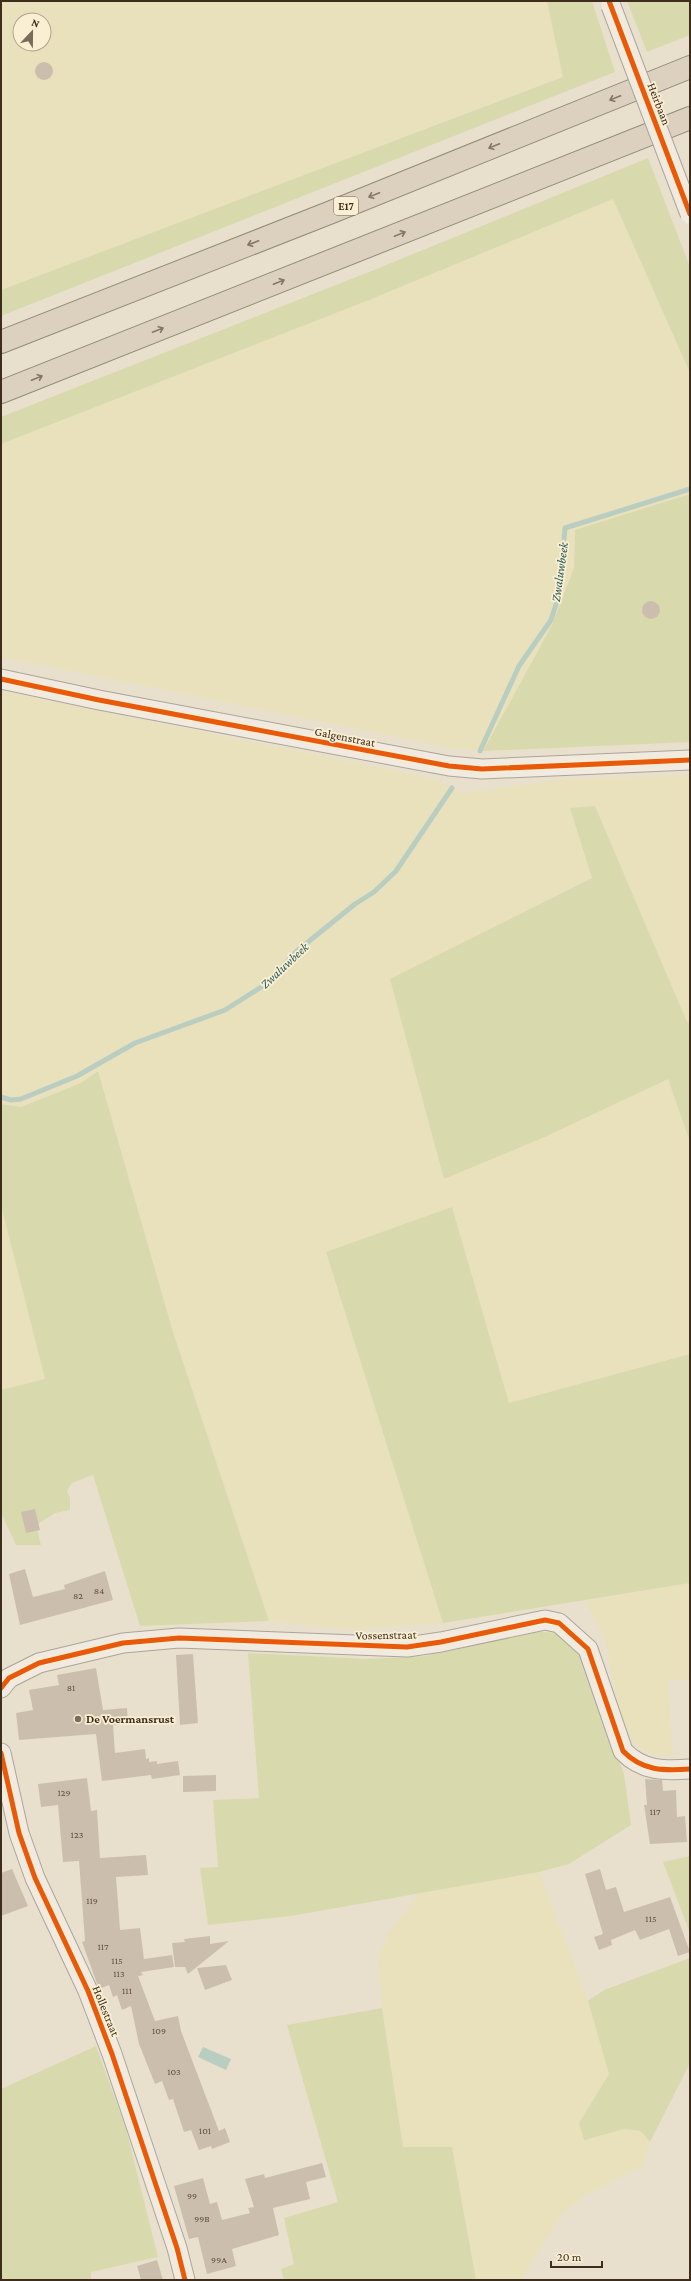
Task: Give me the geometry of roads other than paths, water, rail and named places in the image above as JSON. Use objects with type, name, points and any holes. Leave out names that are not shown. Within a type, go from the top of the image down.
[{"type":"highway","name":"E17","points":[[1,342],[329,213],[690,67]]},
{"type":"highway","points":[[1,392],[690,118]]},
{"type":"street","name":"Heirbaan","points":[[610,3],[690,214]]},
{"type":"street","name":"Galgenstraat","points":[[1,679],[99,700],[449,766],[482,769],[690,760]]},
{"type":"street","name":"Vossenstraat","points":[[1,1688],[9,1678],[39,1663],[123,1643],[179,1638],[407,1647],[441,1642],[545,1620],[560,1623],[588,1649],[623,1751],[631,1760],[644,1767],[669,1771],[690,1769]]},
{"type":"street","name":"Hollestraat","points":[[1,1753],[19,1833],[35,1878],[88,1991],[112,2054],[177,2248],[185,2280]]},
{"type":"waterway","name":"Zwaluwbeek","points":[[480,751],[519,666],[551,620],[559,595],[565,528],[690,489]]},
{"type":"waterway","name":"Zwaluwbeek","points":[[1,1097],[11,1100],[21,1099],[77,1076],[135,1043],[225,1010],[266,984],[297,951],[355,904],[374,892],[396,871],[452,788]]},
{"type":"place","name":"De Voermansrust","points":[[78,1719]]}]
